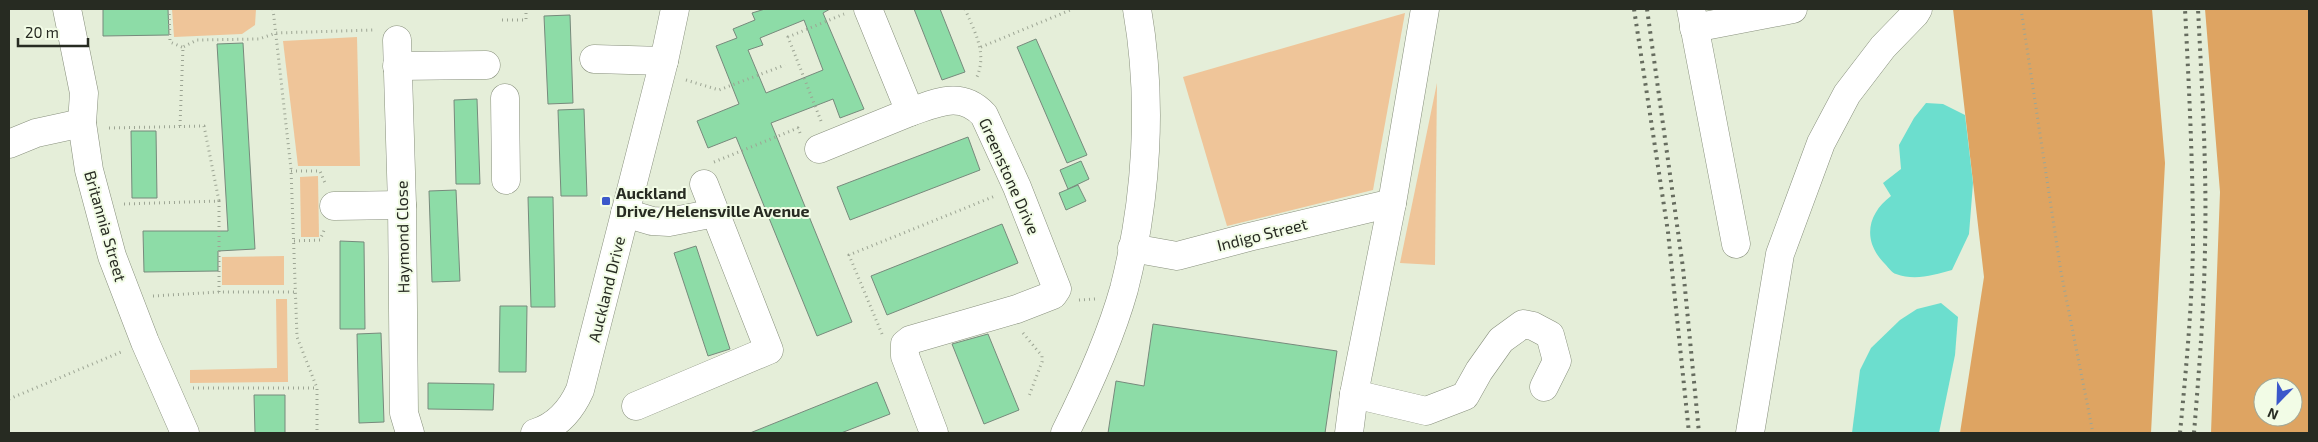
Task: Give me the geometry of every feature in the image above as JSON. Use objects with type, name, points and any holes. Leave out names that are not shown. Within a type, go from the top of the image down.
[{"type":"street","name":"Britannia Street","points":[[66,9],[84,93],[82,126],[89,170],[112,256],[126,296],[185,433]]},
{"type":"street","name":"Auckland Drive","points":[[535,433],[559,421],[575,402],[580,390],[675,9]]},
{"type":"street","points":[[1065,433],[1095,370],[1117,309],[1132,248],[1141,192],[1146,105],[1144,62],[1137,9]]},
{"type":"street","points":[[1349,433],[1354,394],[1392,203],[1425,9]]},
{"type":"street","points":[[1736,244],[1692,18],[1793,9]]},
{"type":"street","points":[[1750,433],[1780,254],[1821,143],[1847,94],[1883,47],[1918,9]]},
{"type":"street","points":[[858,10],[910,112]]},
{"type":"street","points":[[397,53],[486,65]]},
{"type":"street","name":"Haymond Close","points":[[397,53],[402,205],[404,413],[410,433]]},
{"type":"street","points":[[594,59],[662,66]]},
{"type":"street","points":[[505,98],[506,180]]},
{"type":"street","name":"Greenstone Drive","points":[[825,147],[910,112],[948,100],[976,106],[984,115],[1017,188],[1054,277],[1057,289],[1055,293]]},
{"type":"street","points":[[9,144],[36,133],[82,126]]},
{"type":"street","points":[[636,406],[769,350],[704,184]]},
{"type":"street","name":"Indigo Street","points":[[1132,248],[1177,256],[1392,203]]},
{"type":"street","points":[[334,206],[402,205]]},
{"type":"street","points":[[625,213],[652,221],[669,222],[715,213]]},
{"type":"street","points":[[934,433],[916,387],[904,349],[905,344],[910,340],[1011,311],[1055,293]]},
{"type":"street","points":[[1354,394],[1426,411],[1466,396],[1479,370],[1501,340],[1523,324],[1533,326],[1550,335],[1557,361],[1544,388]]},
{"type":"path","points":[[169,9],[170,42],[183,47],[197,40],[259,39],[276,33],[356,32],[397,28],[397,53]]},
{"type":"path","points":[[273,9],[291,171],[297,337],[318,388],[317,433]]},
{"type":"path","points":[[502,20],[526,20],[526,9]]},
{"type":"path","points":[[965,9],[981,47],[982,67],[966,103]]},
{"type":"path","points":[[981,47],[1073,9]]},
{"type":"path","points":[[2021,9],[2061,272],[2092,433]]},
{"type":"path","points":[[825,147],[788,37],[858,10]]},
{"type":"path","points":[[180,126],[183,47]]},
{"type":"path","points":[[662,66],[719,90],[786,65]]},
{"type":"path","points":[[82,126],[204,126],[219,202],[219,292]]},
{"type":"path","points":[[704,184],[703,166],[798,128],[804,141],[825,147]]},
{"type":"path","points":[[291,171],[320,171],[334,206],[320,240],[294,241]]},
{"type":"path","points":[[883,338],[849,255],[1017,188]]},
{"type":"path","points":[[98,205],[219,202]]},
{"type":"path","points":[[126,296],[219,292],[296,292]]},
{"type":"path","points":[[1055,293],[1072,301],[1092,298],[1117,309]]},
{"type":"path","points":[[1011,311],[1042,356],[1042,362],[1029,396]]},
{"type":"path","points":[[9,399],[145,342]]},
{"type":"path","points":[[166,389],[318,388]]},
{"type":"shaded area","points":[[172,9],[256,9],[255,25],[242,34],[174,37]]},
{"type":"shaded area","points":[[1953,9],[2152,9],[2165,163],[2151,433],[1960,433],[1984,277]]},
{"type":"shaded area","points":[[2205,9],[2309,9],[2309,433],[2211,433],[2220,192]]},
{"type":"shaded area","points":[[1405,13],[1373,190],[1227,226],[1183,77]]},
{"type":"shaded area","points":[[357,37],[360,166],[298,166],[283,41]]},
{"type":"shaded area","points":[[1437,83],[1435,265],[1400,263]]},
{"type":"shaded area","points":[[318,176],[319,237],[301,237],[300,177]]},
{"type":"shaded area","points":[[284,256],[284,285],[222,285],[222,257]]},
{"type":"shaded area","points":[[276,299],[287,299],[288,382],[190,383],[190,370],[277,368]]},
{"type":"water","points":[[1926,103],[1943,104],[1965,115],[1973,183],[1969,234],[1952,270],[1938,274],[1910,277],[1893,272],[1878,255],[1870,237],[1870,228],[1872,219],[1877,211],[1891,196],[1883,183],[1901,169],[1899,145],[1914,118]]},
{"type":"water","points":[[1941,303],[1958,317],[1955,355],[1939,433],[1852,433],[1860,370],[1871,348],[1900,320],[1917,309]]},
{"type":"building","points":[[103,9],[168,9],[169,35],[103,36]]},
{"type":"building","points":[[765,9],[830,9],[823,13],[864,109],[840,118],[833,99],[771,123],[852,322],[817,336],[736,137],[708,148],[697,121],[739,104],[716,46],[737,38],[733,29],[755,20],[752,13]],"holes":[[[804,20],[823,70],[766,93],[748,50],[763,45],[760,38]]]},
{"type":"building","points":[[914,9],[940,9],[965,72],[942,80]]},
{"type":"building","points":[[570,15],[573,103],[548,104],[544,16]]},
{"type":"building","points":[[1036,39],[1087,155],[1067,163],[1017,47]]},
{"type":"building","points":[[243,43],[255,249],[218,251],[218,271],[144,272],[143,231],[228,231],[217,44]]},
{"type":"building","points":[[477,99],[480,184],[456,184],[454,100]]},
{"type":"building","points":[[584,109],[587,196],[561,196],[558,110]]},
{"type":"building","points":[[131,131],[156,131],[157,198],[132,198]]},
{"type":"building","points":[[968,137],[980,170],[850,220],[837,187]]},
{"type":"building","points":[[1081,161],[1089,179],[1068,189],[1060,170]]},
{"type":"building","points":[[1078,185],[1086,201],[1066,210],[1059,193]]},
{"type":"building","points":[[456,190],[460,281],[432,282],[429,191]]},
{"type":"building","points":[[528,197],[553,197],[555,307],[531,307]]},
{"type":"building","points":[[1002,224],[1018,263],[887,315],[871,276]]},
{"type":"building","points":[[340,241],[364,242],[365,329],[340,329]]},
{"type":"building","points":[[696,246],[730,349],[708,356],[674,253]]},
{"type":"building","points":[[500,306],[527,306],[526,372],[499,372]]},
{"type":"building","points":[[1153,324],[1337,351],[1325,433],[1108,433],[1116,381],[1144,386]]},
{"type":"building","points":[[381,333],[384,422],[359,423],[357,334]]},
{"type":"building","points":[[988,334],[1019,410],[984,424],[952,344]]},
{"type":"building","points":[[877,382],[890,414],[841,433],[750,433]]},
{"type":"building","points":[[428,383],[494,384],[493,410],[428,409]]},
{"type":"building","points":[[254,395],[285,395],[285,433],[255,433]]},
{"type":"railway","points":[[1634,9],[1668,232],[1689,433]]},
{"type":"railway","points":[[1647,9],[1683,268],[1699,433]]},
{"type":"railway","points":[[2180,433],[2190,315],[2193,244],[2192,155],[2185,9]]},
{"type":"railway","points":[[2194,433],[2202,317],[2205,218],[2204,128],[2198,9]]},
{"type":"place","name":"Auckland Drive/Helensville Avenue","points":[[606,201]]}]
